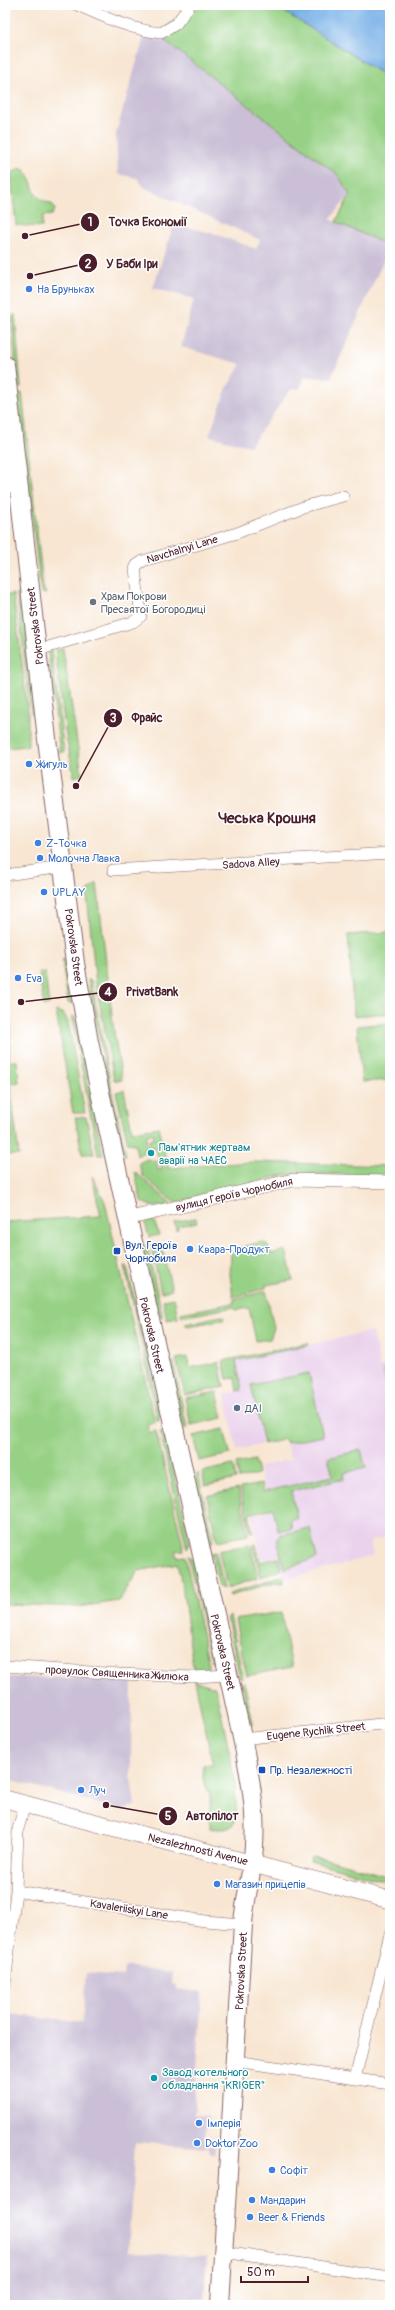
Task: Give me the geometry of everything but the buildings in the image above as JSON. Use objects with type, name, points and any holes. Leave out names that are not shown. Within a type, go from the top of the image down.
[{"type":"highway","name":"Pokrovska Street","points":[[5,365],[12,487],[45,648],[63,868],[75,963],[88,1042],[242,1738],[255,1812],[252,1863],[243,1924],[220,2305]]},
{"type":"main road","name":"Nezalezhnosti Avenue","points":[[5,1799],[390,1900]]},
{"type":"street","points":[[78,5],[111,20],[139,29],[161,33],[176,24],[190,5]]},
{"type":"street","name":"Navchalnyi Lane","points":[[45,648],[133,622],[141,616],[135,569],[137,565],[143,561],[236,533],[303,507],[343,496]]},
{"type":"street","name":"Sadova Alley","points":[[113,870],[390,853]]},
{"type":"street","points":[[5,875],[63,868]]},
{"type":"street","name":"вулиця Героїв Чорнобиля","points":[[126,1218],[293,1180],[390,1182]]},
{"type":"street","name":"провулок Священника Жилюка","points":[[5,1666],[194,1677],[228,1675]]},
{"type":"street","name":"Eugene Rychlik Street","points":[[242,1738],[390,1723]]},
{"type":"street","points":[[5,1984],[16,1891],[18,1829],[25,1804]]},
{"type":"street","name":"Kavaleriiskyi Lane","points":[[16,1891],[205,1921],[243,1924]]},
{"type":"street","points":[[355,2079],[388,1950],[390,1934]]},
{"type":"street","points":[[235,2061],[390,2084]]},
{"type":"street","points":[[224,2252],[390,2277]]},
{"type":"shaded area","points":[[144,37],[165,41],[338,175],[350,195],[330,219],[390,246],[331,378],[304,377],[300,388],[290,390],[250,446],[209,436],[227,388],[241,364],[181,347],[194,299],[153,288],[174,224],[215,234],[256,249],[260,240],[144,187],[137,178],[118,174],[116,133]]},
{"type":"shaded area","points":[[372,1331],[390,1409],[390,1536],[370,1541],[373,1556],[284,1580],[279,1557],[262,1560],[252,1515],[269,1511],[259,1467],[291,1459],[285,1439],[237,1450],[225,1394],[242,1390],[236,1361]]},
{"type":"shaded area","points":[[390,1366],[390,1409],[381,1368]]},
{"type":"shaded area","points":[[5,1677],[132,1679],[131,1777],[135,1806],[121,1810],[5,1778]]},
{"type":"shaded area","points":[[124,1967],[172,1973],[171,1984],[176,1985],[176,1989],[202,1992],[194,2115],[208,2116],[205,2138],[208,2138],[207,2146],[215,2146],[214,2154],[210,2154],[207,2148],[135,2142],[128,2252],[207,2257],[204,2299],[179,2297],[178,2305],[5,2305],[5,2072],[10,2014],[82,2023],[86,1973],[123,1976]]},
{"type":"green space","points":[[190,5],[274,5],[390,79],[390,246],[336,222],[350,195],[338,175],[165,41],[161,33]]},
{"type":"green space","points":[[19,168],[27,173],[39,197],[53,205],[55,210],[52,215],[43,216],[42,227],[16,225],[11,174]]},
{"type":"green space","points":[[15,314],[21,387],[17,388],[12,318]]},
{"type":"green space","points":[[22,393],[43,587],[46,594],[41,593],[17,394]]},
{"type":"green space","points":[[22,593],[35,717],[31,712],[17,594]]},
{"type":"green space","points":[[13,594],[28,711],[28,746],[5,748],[5,596]]},
{"type":"green space","points":[[63,648],[82,775],[74,777],[66,736],[55,650]]},
{"type":"green space","points":[[51,650],[64,752],[60,753],[48,653]]},
{"type":"green space","points":[[97,883],[114,1032],[122,1080],[114,1080],[96,984],[87,895],[89,890]]},
{"type":"green space","points":[[390,932],[390,1013],[354,1016],[348,935]]},
{"type":"green space","points":[[66,959],[73,1004],[68,1003],[62,960]]},
{"type":"green space","points":[[45,972],[49,1005],[44,1006],[39,973]]},
{"type":"green space","points":[[88,980],[91,980],[112,1092],[126,1155],[122,1155]]},
{"type":"green space","points":[[56,1011],[64,1014],[68,1022],[85,1113],[73,1113]]},
{"type":"green space","points":[[72,1017],[75,1017],[103,1155],[98,1155]]},
{"type":"green space","points":[[390,1023],[390,1080],[362,1082],[357,1026]]},
{"type":"green space","points":[[11,1025],[9,1061],[17,1061],[19,1082],[10,1084],[19,1155],[5,1155],[5,1139],[12,1138],[7,1099],[5,1099],[5,1026]]},
{"type":"green space","points":[[124,1090],[132,1131],[159,1127],[168,1168],[253,1162],[390,1166],[390,1176],[326,1174],[284,1175],[175,1203],[143,1176],[139,1163],[147,1159],[156,1161],[158,1170],[162,1170],[155,1147],[150,1148],[149,1140],[154,1139],[153,1133],[146,1136],[147,1146],[145,1151],[137,1156],[135,1144],[128,1143],[116,1092]]},
{"type":"green space","points":[[75,1117],[86,1117],[94,1154],[82,1154]]},
{"type":"green space","points":[[135,1172],[172,1204],[152,1207],[141,1201]]},
{"type":"green space","points":[[92,1176],[105,1202],[155,1423],[147,1424],[149,1432],[156,1431],[184,1550],[175,1551],[177,1557],[185,1556],[209,1665],[207,1670],[194,1673],[185,1604],[177,1563],[138,1571],[119,1601],[79,1607],[5,1604],[5,1222],[101,1216]]},
{"type":"green space","points":[[196,1218],[197,1222],[178,1226],[178,1229],[176,1230],[174,1222]]},
{"type":"green space","points":[[150,1219],[154,1221],[159,1235],[149,1237],[145,1223]]},
{"type":"green space","points":[[261,1242],[267,1244],[271,1254],[286,1250],[293,1280],[266,1285],[266,1288],[233,1297],[230,1275],[231,1254],[238,1248]]},
{"type":"green space","points":[[161,1243],[172,1290],[161,1292],[151,1245]]},
{"type":"green space","points":[[147,1246],[162,1318],[157,1312],[143,1247]]},
{"type":"green space","points":[[125,1266],[127,1266],[161,1415],[158,1422]]},
{"type":"green space","points":[[266,1291],[274,1328],[270,1339],[256,1341],[249,1308],[236,1310],[234,1307],[182,1317],[181,1313],[234,1303],[234,1299]]},
{"type":"green space","points":[[174,1298],[178,1318],[167,1320],[163,1300]]},
{"type":"green space","points":[[221,1316],[224,1317],[223,1320],[188,1326],[185,1324]]},
{"type":"green space","points":[[308,1343],[309,1345],[236,1361],[242,1390],[237,1391],[235,1378],[227,1379],[223,1361]]},
{"type":"green space","points":[[187,1357],[190,1368],[219,1362],[224,1387],[185,1395],[176,1359]]},
{"type":"green space","points":[[173,1361],[187,1428],[183,1429],[170,1366]]},
{"type":"green space","points":[[309,1373],[323,1436],[287,1443],[285,1439],[264,1444],[251,1385]]},
{"type":"green space","points":[[217,1392],[223,1418],[191,1425],[185,1398]]},
{"type":"green space","points":[[224,1429],[230,1454],[199,1461],[193,1436]]},
{"type":"green space","points":[[160,1431],[166,1436],[190,1542],[187,1549]]},
{"type":"green space","points":[[361,1450],[366,1468],[343,1473],[344,1479],[291,1491],[297,1518],[290,1519],[292,1528],[278,1531],[273,1508],[249,1514],[253,1532],[250,1532],[240,1488],[261,1484],[263,1492],[333,1476],[328,1458]]},
{"type":"green space","points":[[255,1460],[258,1474],[239,1479],[236,1464]]},
{"type":"green space","points":[[233,1465],[236,1479],[205,1486],[202,1472]]},
{"type":"green space","points":[[198,1473],[213,1542],[209,1542],[195,1478]]},
{"type":"green space","points":[[238,1489],[248,1535],[217,1541],[207,1496]]},
{"type":"green space","points":[[310,1528],[317,1558],[284,1569],[277,1539],[280,1535]]},
{"type":"green space","points":[[250,1544],[258,1578],[227,1588],[219,1551]]},
{"type":"green space","points":[[256,1544],[260,1562],[279,1558],[281,1570],[261,1577],[253,1545]]},
{"type":"green space","points":[[216,1552],[224,1589],[219,1587],[211,1553]]},
{"type":"green space","points":[[188,1555],[194,1560],[217,1661],[212,1662]]},
{"type":"green space","points":[[283,1576],[284,1583],[275,1582],[230,1596],[229,1594]]},
{"type":"green space","points":[[281,1612],[292,1667],[247,1676],[235,1620]]},
{"type":"green space","points":[[230,1616],[243,1677],[240,1678],[227,1618]]},
{"type":"green space","points":[[195,1681],[215,1687],[226,1736],[234,1779],[236,1814],[233,1824],[226,1829],[210,1828],[210,1795],[203,1779],[203,1765],[213,1765]]},
{"type":"green space","points":[[244,1682],[253,1723],[250,1724],[241,1683]]},
{"type":"green space","points":[[311,1857],[326,1859],[390,1877],[390,1882],[310,1861]]},
{"type":"water","points":[[274,5],[390,5],[390,79]]},
{"type":"place","name":"Точка Економії","points":[[25,236]]},
{"type":"place","name":"У Баби Іри","points":[[30,276]]},
{"type":"place","name":"На Бруньках","points":[[29,289]]},
{"type":"place","name":"Храм Покрови Пресвятої Богородиці","points":[[93,602]]},
{"type":"place","name":"Жигуль","points":[[29,764]]},
{"type":"place","name":"Фрайс","points":[[76,786]]},
{"type":"place","name":"Z-Точка","points":[[38,843]]},
{"type":"place","name":"Молочна Лавка","points":[[40,858]]},
{"type":"place","name":"UPLAY","points":[[44,892]]},
{"type":"place","name":"Eva","points":[[18,978]]},
{"type":"place","name":"PrivatBank","points":[[21,1002]]},
{"type":"place","name":"Пам'ятник жертвам аварії на ЧАЕС","points":[[151,1153]]},
{"type":"place","name":"Квара-Продукт","points":[[190,1249]]},
{"type":"place","name":"Вул. Героїв Чорнобиля","points":[[117,1251]]},
{"type":"place","name":"ДАІ","points":[[237,1408]]},
{"type":"place","name":"Пр. Незалежності","points":[[262,1770]]},
{"type":"place","name":"Луч","points":[[81,1790]]},
{"type":"place","name":"Автопілот","points":[[106,1805]]},
{"type":"place","name":"Магазин прицепів","points":[[217,1884]]},
{"type":"place","name":"Завод котельного обладнання \"KRIGER\"","points":[[154,2078]]},
{"type":"place","name":"Імперія","points":[[199,2123]]},
{"type":"place","name":"Doktor Zoo","points":[[197,2143]]},
{"type":"place","name":"Софіт","points":[[272,2170]]},
{"type":"place","name":"Мандарин","points":[[252,2200]]},
{"type":"place","name":"Beer & Friends","points":[[250,2217]]},
{"type":"district","name":"Чеська Крошня","points":[[267,818]]}]
